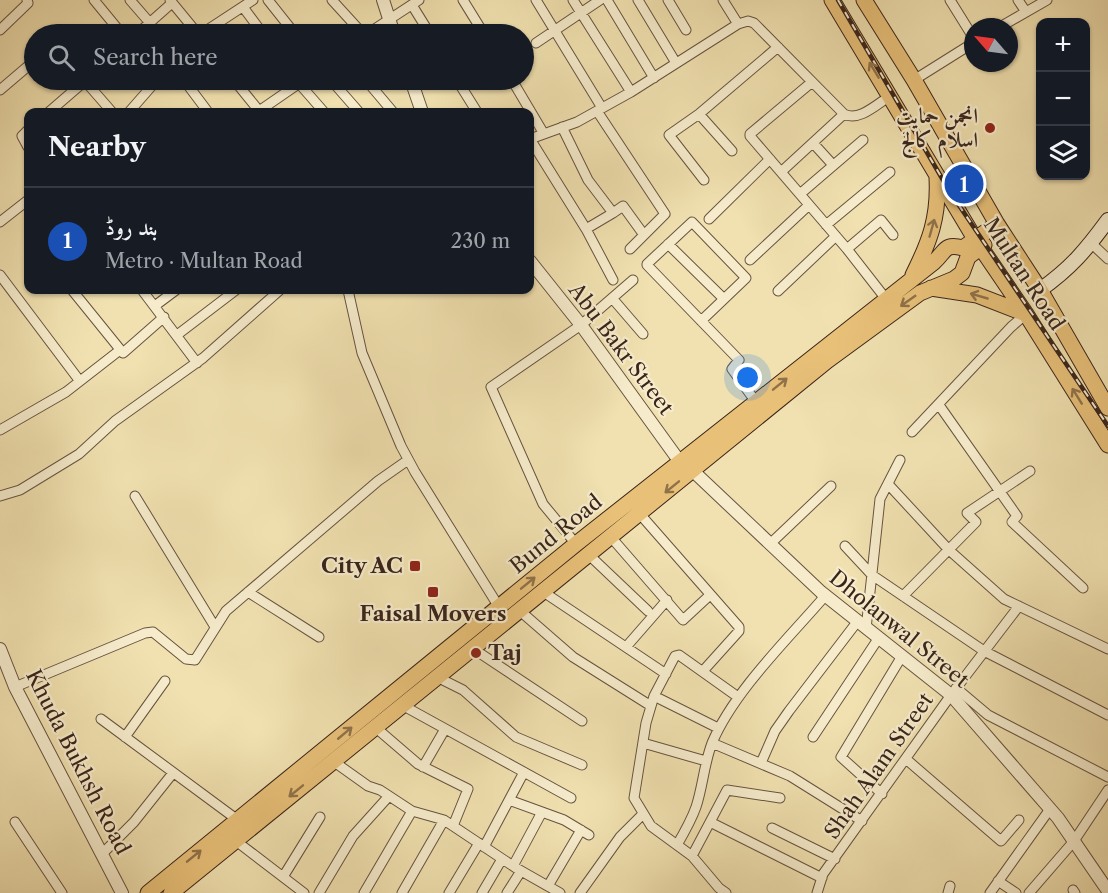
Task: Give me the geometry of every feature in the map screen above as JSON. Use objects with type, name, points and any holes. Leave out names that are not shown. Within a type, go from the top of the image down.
[{"type":"main road","name":"Multan Road","points":[[832,0],[978,243],[1026,314],[1108,445]]},
{"type":"main road","name":"Multan Road","points":[[864,0],[914,80],[1000,228],[1040,290],[1108,408]]},
{"type":"main road","points":[[911,278],[933,228],[938,204],[936,175]]},
{"type":"main road","points":[[1040,290],[1064,273],[1108,220]]},
{"type":"main road","name":"Bund Road","points":[[717,442],[756,402],[934,262],[947,248],[952,245],[963,248],[978,243],[1000,228]]},
{"type":"main road","name":"Bund Road","points":[[148,893],[499,607],[582,549],[717,442],[894,310],[929,288],[947,282],[962,273],[968,257],[978,243]]},
{"type":"main road","points":[[929,288],[977,295],[1026,314]]},
{"type":"main road","name":"Bund Road","points":[[171,893],[542,591],[582,549],[610,536],[639,513],[686,466]]},
{"type":"street","points":[[0,30],[28,3],[27,0]]},
{"type":"street","points":[[94,0],[114,24]]},
{"type":"street","points":[[130,0],[150,23],[171,2],[191,24]]},
{"type":"street","points":[[216,24],[253,0]]},
{"type":"street","points":[[268,0],[288,24]]},
{"type":"street","points":[[332,0],[355,24]]},
{"type":"street","points":[[383,0],[391,24]]},
{"type":"street","points":[[463,0],[478,24]]},
{"type":"street","points":[[536,0],[600,110],[665,214],[630,249]]},
{"type":"street","points":[[573,0],[631,92]]},
{"type":"street","points":[[536,44],[600,0]]},
{"type":"street","points":[[607,0],[654,78]]},
{"type":"street","points":[[638,0],[676,63]]},
{"type":"street","points":[[668,0],[686,30]]},
{"type":"street","points":[[723,0],[738,24]]},
{"type":"street","points":[[950,0],[964,23]]},
{"type":"street","points":[[1018,0],[1026,12]]},
{"type":"street","points":[[1016,18],[1047,0]]},
{"type":"street","points":[[381,24],[416,2],[426,24]]},
{"type":"street","points":[[243,7],[256,24]]},
{"type":"street","points":[[534,138],[600,110],[738,24],[748,21],[754,23],[849,117],[857,116],[890,96]]},
{"type":"street","points":[[704,180],[669,135],[699,114],[778,48]]},
{"type":"street","points":[[914,80],[964,49]]},
{"type":"street","points":[[0,90],[24,69]]},
{"type":"street","points":[[812,81],[750,136],[847,249],[886,299]]},
{"type":"street","points":[[54,108],[74,90]]},
{"type":"street","points":[[94,90],[109,108]]},
{"type":"street","points":[[136,108],[150,90]]},
{"type":"street","points":[[192,90],[205,108]]},
{"type":"street","points":[[242,90],[257,108]]},
{"type":"street","points":[[265,108],[288,90]]},
{"type":"street","points":[[307,90],[321,108]]},
{"type":"street","points":[[339,90],[355,108]]},
{"type":"street","points":[[374,90],[390,108]]},
{"type":"street","points":[[414,90],[421,108]]},
{"type":"street","points":[[463,90],[474,108]]},
{"type":"street","points":[[518,90],[529,108]]},
{"type":"street","points":[[699,114],[732,150]]},
{"type":"street","points":[[781,172],[844,114]]},
{"type":"street","points":[[534,117],[544,134]]},
{"type":"street","points":[[562,127],[588,180],[613,213]]},
{"type":"street","points":[[800,194],[862,140]]},
{"type":"street","points":[[813,143],[833,165]]},
{"type":"street","points":[[534,145],[586,229],[613,280]]},
{"type":"street","points":[[709,219],[770,159]]},
{"type":"street","points":[[826,225],[890,172]]},
{"type":"street","points":[[0,222],[24,203]]},
{"type":"street","points":[[750,260],[809,205]]},
{"type":"street","points":[[586,229],[623,206],[644,235]]},
{"type":"street","points":[[847,249],[880,220],[893,236]]},
{"type":"street","points":[[701,321],[746,277],[693,222],[647,263],[647,266],[739,360],[732,369],[756,402]]},
{"type":"street","points":[[778,291],[836,236]]},
{"type":"street","points":[[1091,243],[1108,259]]},
{"type":"street","points":[[668,244],[724,299]]},
{"type":"street","name":"Abu Bakr Street","points":[[534,266],[686,466]]},
{"type":"street","points":[[0,276],[79,380]]},
{"type":"street","points":[[633,280],[580,325],[491,387],[543,504],[582,549],[648,611]]},
{"type":"street","points":[[75,294],[123,353],[164,317]]},
{"type":"street","points":[[146,294],[197,363]]},
{"type":"street","points":[[156,305],[171,294]]},
{"type":"street","points":[[177,335],[231,294]]},
{"type":"street","points":[[0,496],[20,490],[79,454],[115,422],[197,363],[275,294]]},
{"type":"street","points":[[349,294],[362,353],[408,460],[499,607]]},
{"type":"street","points":[[612,298],[643,334]]},
{"type":"street","points":[[912,432],[1026,314]]},
{"type":"street","points":[[0,430],[66,392],[120,350]]},
{"type":"street","points":[[939,405],[1017,516],[1012,522],[1083,588]]},
{"type":"street","points":[[15,687],[145,633],[153,632],[186,659],[195,660],[226,611],[378,481],[408,460]]},
{"type":"street","points":[[760,763],[784,718],[862,626],[872,575],[880,499],[900,460]]},
{"type":"street","name":"Dholanwal Street","points":[[686,466],[825,596],[878,639],[954,691],[1050,809],[1106,884]]},
{"type":"street","points":[[903,596],[976,522],[967,513],[1030,471]]},
{"type":"street","points":[[888,484],[948,550],[1004,599],[1108,649]]},
{"type":"street","points":[[770,544],[831,486]]},
{"type":"street","points":[[135,496],[215,627]]},
{"type":"street","points":[[639,513],[740,629],[703,671]]},
{"type":"street","points":[[610,536],[685,620],[710,595]]},
{"type":"street","points":[[845,546],[872,575],[984,651],[1108,715]]},
{"type":"street","points":[[542,591],[666,674]]},
{"type":"street","points":[[248,592],[319,637]]},
{"type":"street","points":[[677,845],[688,827],[696,805],[705,761],[718,728],[738,697],[825,596]]},
{"type":"street","points":[[626,647],[667,600]]},
{"type":"street","name":"Shah Alam Street","points":[[817,893],[822,878],[835,859],[954,691],[1019,606]]},
{"type":"street","points":[[519,610],[573,657],[651,706]]},
{"type":"street","points":[[813,737],[878,639]]},
{"type":"street","points":[[472,648],[582,721]]},
{"type":"street","name":"Khuda Bukhsh Road","points":[[0,649],[4,671],[15,687],[122,893]]},
{"type":"street","points":[[726,893],[692,856],[651,826],[634,798],[654,696],[677,655],[738,697]]},
{"type":"street","points":[[882,794],[841,757],[902,656]]},
{"type":"street","points":[[437,677],[463,690],[516,737],[582,765]]},
{"type":"street","points":[[125,737],[165,681]]},
{"type":"street","points":[[954,691],[988,715],[1108,777]]},
{"type":"street","points":[[654,696],[718,728]]},
{"type":"street","points":[[402,705],[571,798]]},
{"type":"street","points":[[101,719],[238,820]]},
{"type":"street","points":[[375,727],[423,767],[468,789],[453,826]]},
{"type":"street","points":[[423,767],[445,729]]},
{"type":"street","points":[[643,743],[705,761]]},
{"type":"street","points":[[712,743],[790,776],[862,821]]},
{"type":"street","points":[[906,759],[1001,841],[1019,820]]},
{"type":"street","points":[[333,761],[368,786],[412,811],[444,820],[502,859],[560,893]]},
{"type":"street","points":[[449,893],[509,800],[524,772]]},
{"type":"street","points":[[103,853],[134,822],[173,773]]},
{"type":"street","points":[[692,856],[727,790],[780,798]]},
{"type":"street","points":[[1029,893],[1074,841],[1108,790]]},
{"type":"street","points":[[319,893],[353,836],[388,796]]},
{"type":"street","points":[[509,800],[564,820],[585,832],[548,886]]},
{"type":"street","points":[[990,893],[1050,809]]},
{"type":"street","points":[[364,893],[412,811]]},
{"type":"street","points":[[507,893],[542,812]]},
{"type":"street","points":[[580,893],[620,837],[643,814]]},
{"type":"street","points":[[283,877],[320,818]]},
{"type":"street","points":[[402,893],[444,820]]},
{"type":"street","points":[[15,822],[62,893]]},
{"type":"street","points":[[710,822],[822,878]]},
{"type":"street","points":[[772,828],[835,859]]},
{"type":"street","points":[[236,841],[304,893]]},
{"type":"street","points":[[482,893],[502,859]]},
{"type":"street","points":[[998,881],[1016,893]]},
{"type":"railway","points":[[838,0],[950,192],[1108,426]]},
{"type":"place","name":"انجمن حمایتِ اسلام کالج","points":[[990,128]]},
{"type":"place","name":"بند روڈ","points":[[964,184]]},
{"type":"place","name":"City AC","points":[[415,566]]},
{"type":"place","name":"Faisal Movers","points":[[433,592]]},
{"type":"place","name":"Taj","points":[[476,653]]}]
